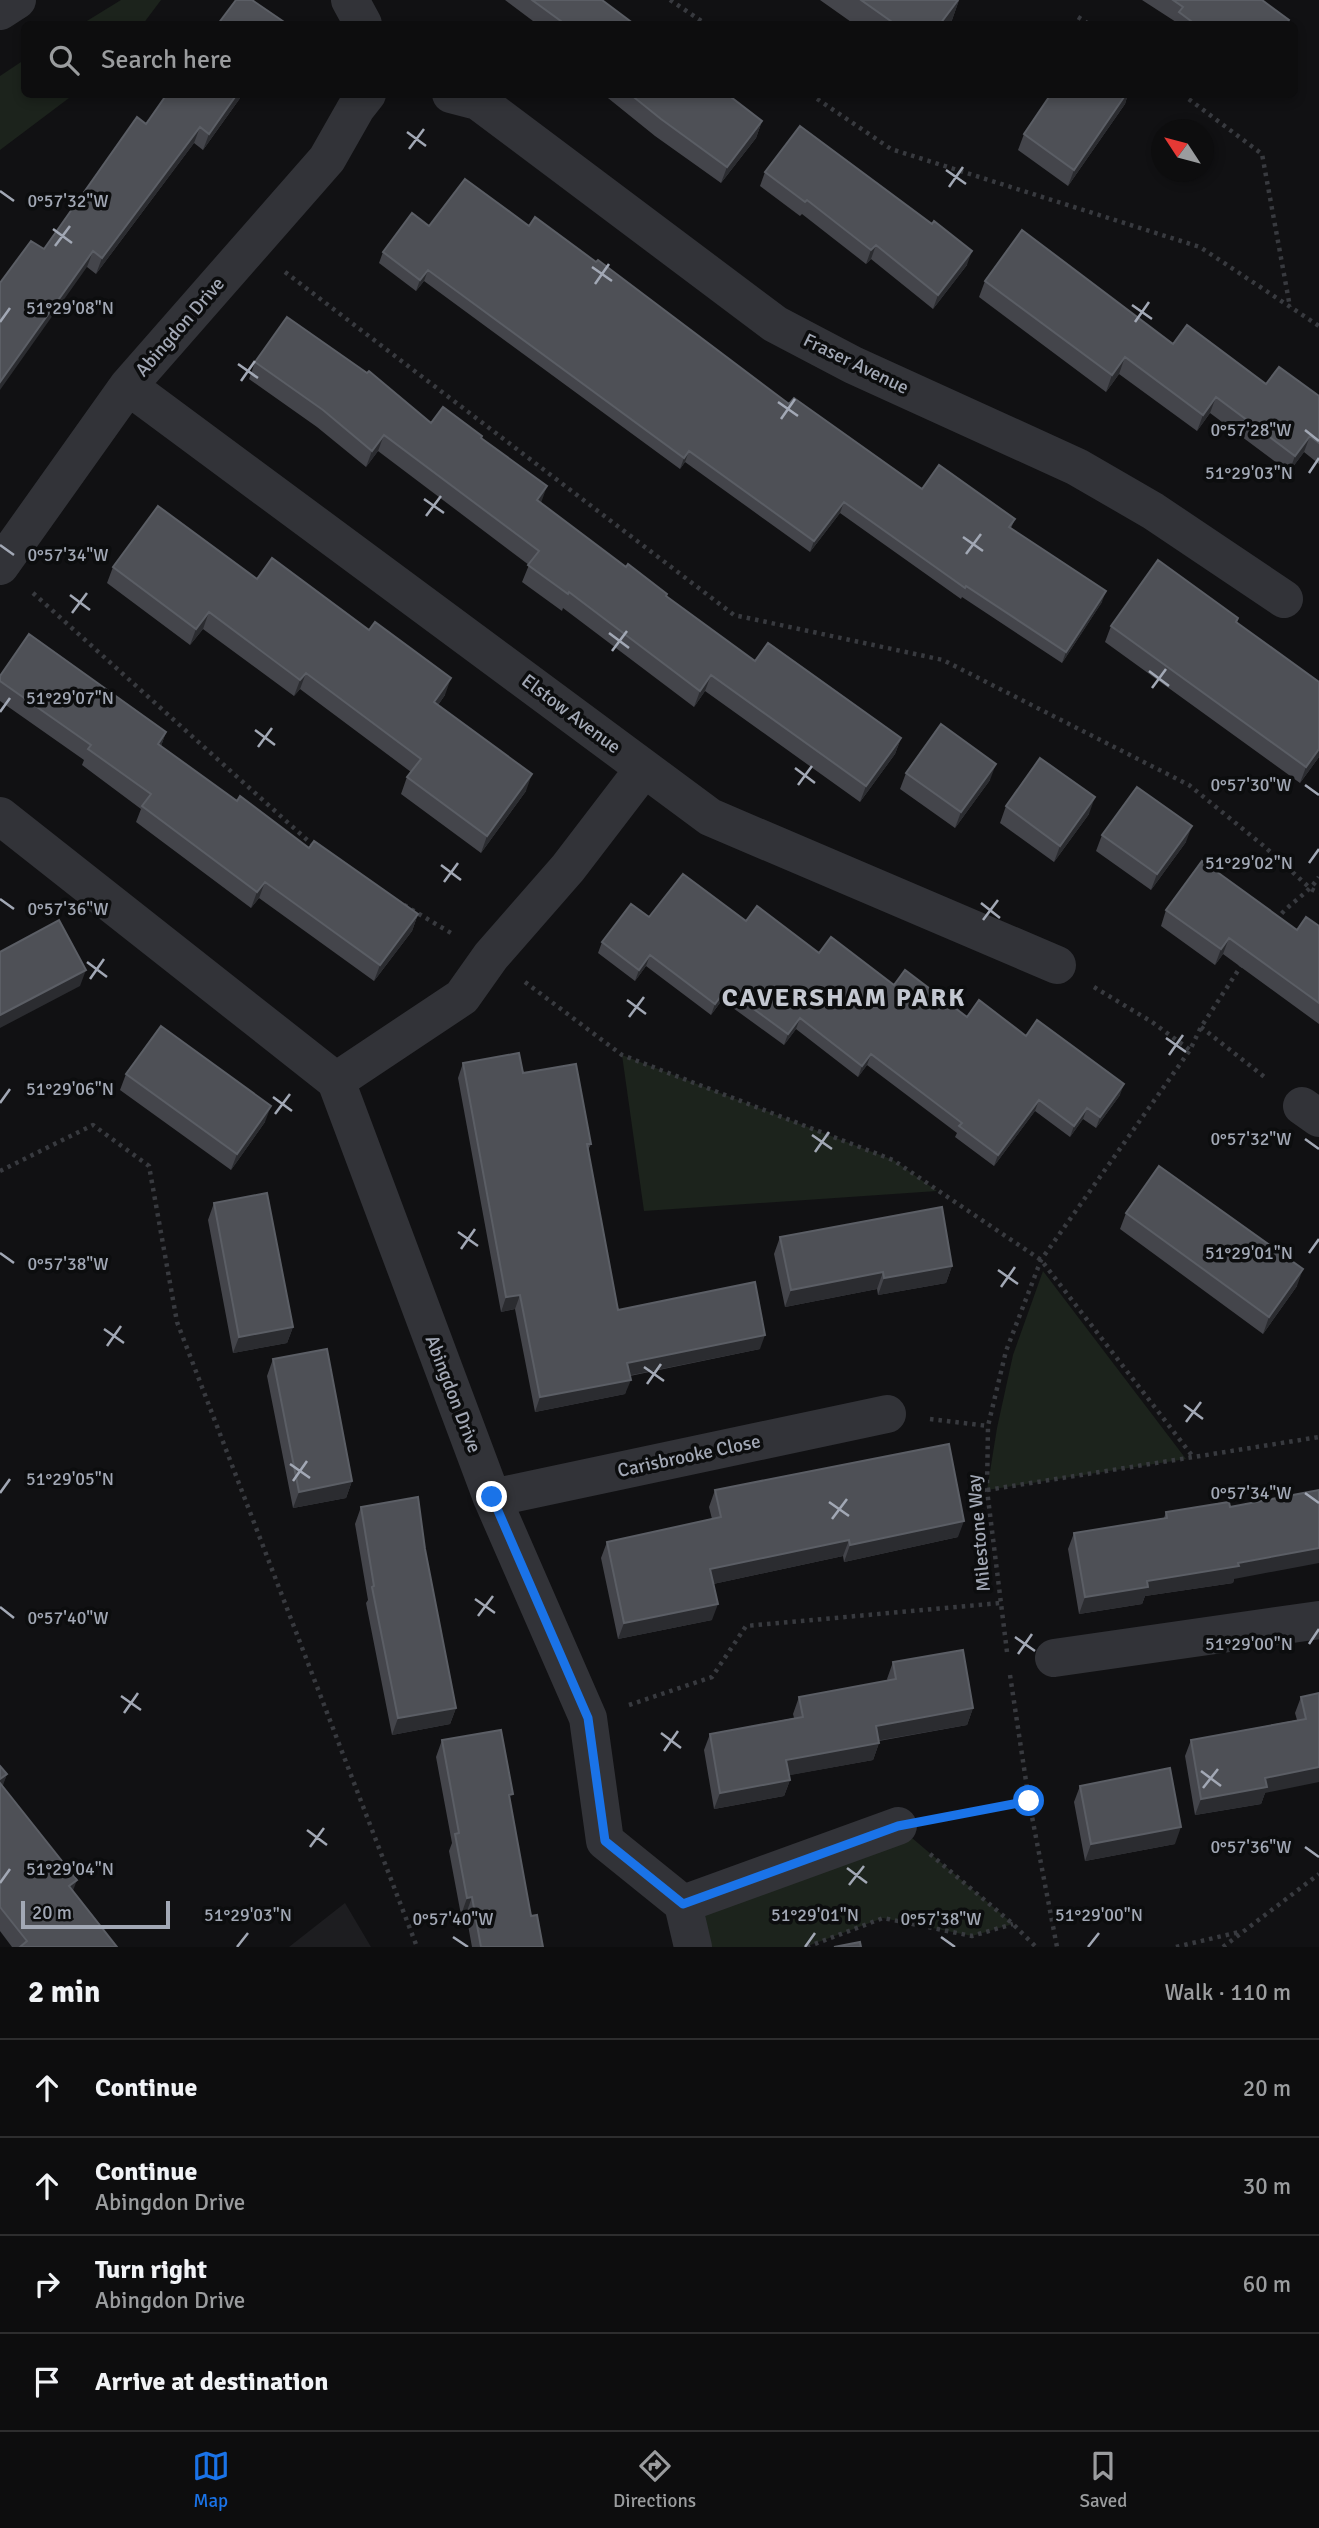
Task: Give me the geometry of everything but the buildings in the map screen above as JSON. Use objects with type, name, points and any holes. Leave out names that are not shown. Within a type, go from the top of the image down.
[{"type":"street","points":[[0,11],[17,0]]},
{"type":"street","points":[[350,0],[361,21]]},
{"type":"street","name":"Abingdon Drive","points":[[1,565],[128,386],[327,159],[364,98]]},
{"type":"street","name":"Fraser Avenue","points":[[466,98],[478,101],[775,324],[853,365],[1077,467],[1153,511],[1284,599]]},
{"type":"street","name":"Elstow Avenue","points":[[128,386],[509,667],[643,770],[710,817],[1058,965]]},
{"type":"street","points":[[0,816],[336,1081],[462,997],[491,956],[568,868],[643,770]]},
{"type":"street","name":"Abingdon Drive","points":[[336,1081],[492,1497],[588,1718],[605,1841],[683,1904]]},
{"type":"street","name":"Carisbrooke Close","points":[[492,1497],[887,1414]]},
{"type":"street","points":[[1055,1658],[1319,1620]]},
{"type":"street","points":[[693,1947],[683,1904],[898,1826]]},
{"type":"path","points":[[670,0],[702,21]]},
{"type":"path","points":[[1078,16],[1085,21]]},
{"type":"path","points":[[816,98],[891,149],[1200,247],[1319,326]]},
{"type":"path","points":[[1187,98],[1262,154],[1290,308]]},
{"type":"path","points":[[251,246],[734,615],[943,660],[1189,785],[1319,893]]},
{"type":"path","points":[[1,565],[323,854]]},
{"type":"path","points":[[1271,926],[1286,907],[1311,889],[1319,877]]},
{"type":"path","points":[[401,903],[491,956],[622,1055],[893,1160],[1041,1260],[1194,1458]]},
{"type":"path","name":"Milestone Way","points":[[1007,1654],[987,1490],[988,1426],[1006,1351],[1041,1260],[1190,1050],[1201,1027],[1249,955]]},
{"type":"path","points":[[1058,965],[1152,1022],[1190,1050]]},
{"type":"path","points":[[1201,1027],[1311,1112]]},
{"type":"path","points":[[0,1171],[93,1125],[149,1166],[177,1322],[417,1947]]},
{"type":"path","points":[[887,1414],[988,1426]]},
{"type":"path","points":[[987,1490],[1319,1437]]},
{"type":"path","points":[[588,1718],[712,1677],[746,1626],[1000,1603]]},
{"type":"path","points":[[1009,1667],[1029,1801],[1057,1947]]},
{"type":"path","points":[[898,1826],[1029,1801]]},
{"type":"path","points":[[898,1826],[1013,1924],[1036,1947]]},
{"type":"path","points":[[1223,1947],[1319,1874]]},
{"type":"path","points":[[807,1947],[883,1918],[972,1937],[1013,1924]]},
{"type":"path","points":[[1176,1947],[1240,1932]]},
{"type":"shaded area","points":[[121,0],[161,0],[145,21],[87,21]]},
{"type":"shaded area","points":[[21,62],[21,98],[69,98],[0,150],[0,76]]},
{"type":"shaded area","points":[[622,1055],[893,1160],[937,1191],[644,1211]]},
{"type":"shaded area","points":[[1043,1271],[1186,1459],[987,1490],[1013,1355]]},
{"type":"shaded area","points":[[898,1826],[1013,1924],[972,1936],[883,1918],[805,1947],[693,1947],[683,1904]]},
{"type":"shaded area","points":[[345,1903],[371,1947],[289,1947]]},
{"type":"district","name":"CAVERSHAM PARK","points":[[844,998]]},
{"type":"route","points":[[492,1497],[588,1718],[605,1841],[683,1904],[898,1826],[1029,1801]]}]
